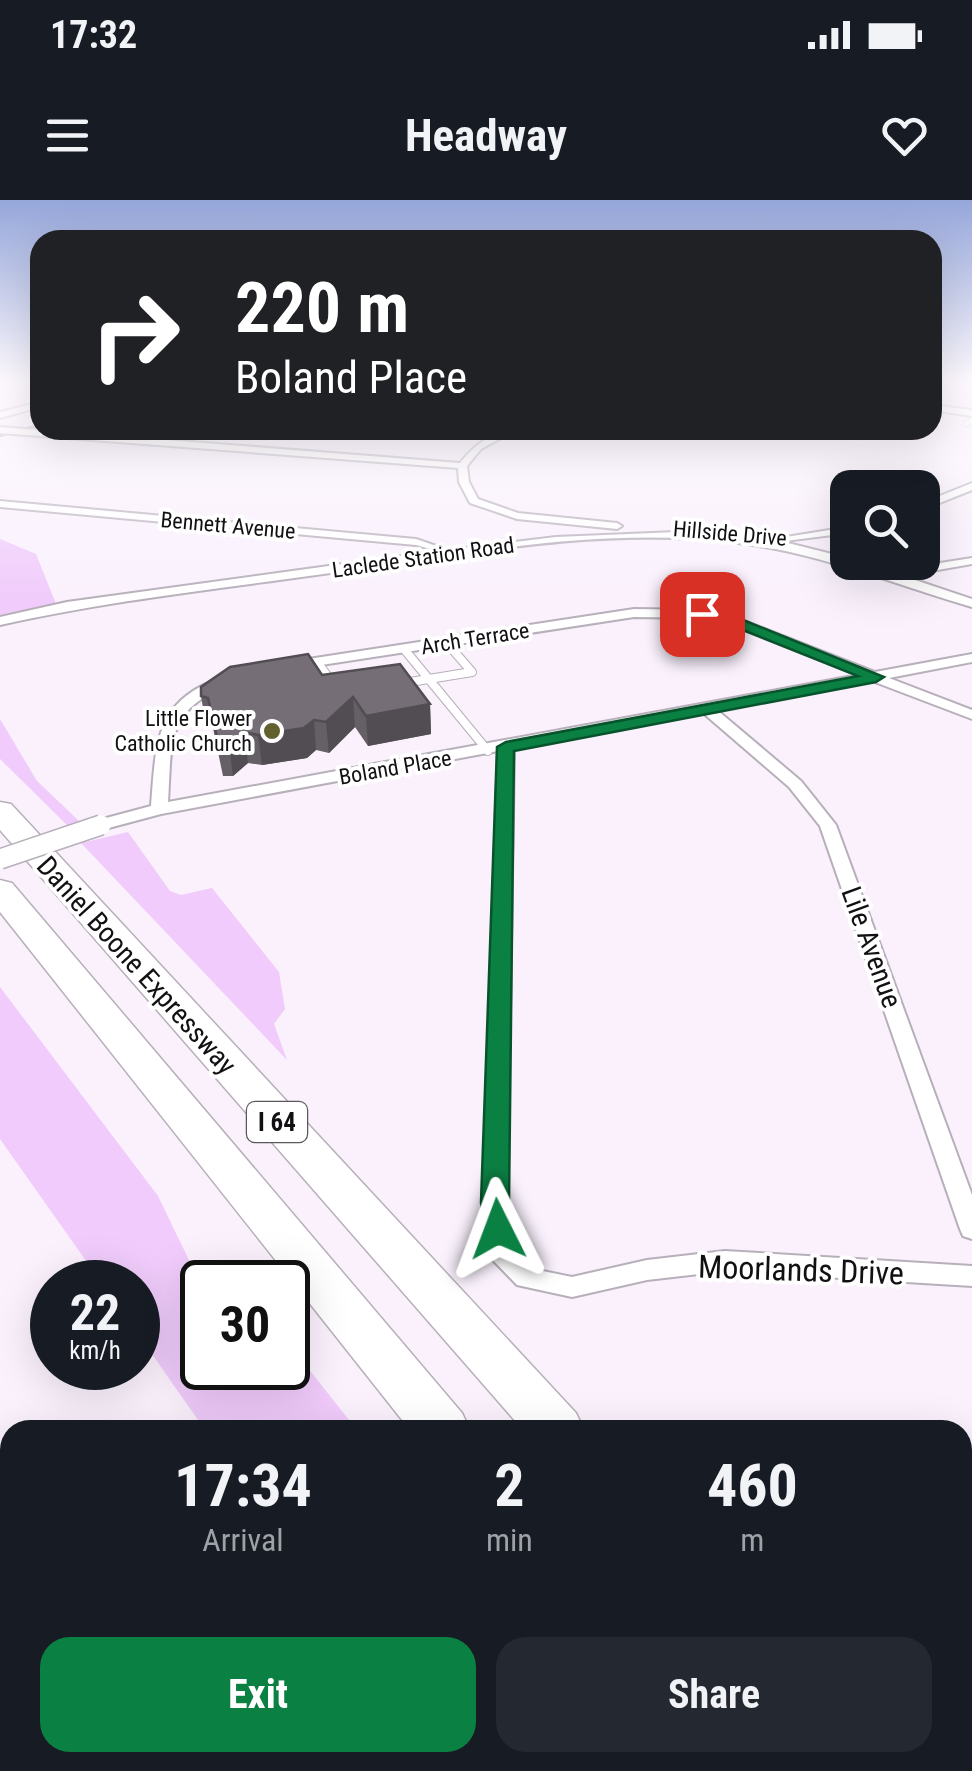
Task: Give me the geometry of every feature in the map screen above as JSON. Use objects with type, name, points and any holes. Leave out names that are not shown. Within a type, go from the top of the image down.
[{"type":"highway","name":"Daniel Boone Expressway","points":[[0,811],[547,1420]]},
{"type":"highway","name":"Daniel Boone Expressway","points":[[0,890],[435,1420]]},
{"type":"street","points":[[311,454],[462,466],[472,454]]},
{"type":"street","name":"Hillside Drive","points":[[462,466],[469,492],[483,507],[527,517],[800,539],[830,533]]},
{"type":"street","points":[[940,499],[972,486]]},
{"type":"street","name":"Bennett Avenue","points":[[0,504],[416,542],[455,552]]},
{"type":"street","name":"Laclede Station Road","points":[[0,621],[67,606],[592,537],[671,536],[807,550],[830,557]]},
{"type":"street","points":[[940,566],[972,561]]},
{"type":"street","name":"Laclede Station Road","points":[[902,580],[972,603]]},
{"type":"street","name":"Arch Terrace","points":[[272,670],[634,613],[672,612],[738,623],[972,715]]},
{"type":"street","name":"Boland Place","points":[[0,858],[159,809],[972,658]]},
{"type":"street","points":[[159,809],[166,730],[174,710],[187,698],[242,675]]},
{"type":"street","name":"Lile Avenue","points":[[706,709],[796,784],[828,825],[972,1229]]},
{"type":"street","name":"Moorlands Drive","points":[[497,749],[495,1203],[500,1254],[526,1278],[572,1287],[647,1270],[725,1261],[972,1276]]},
{"type":"lane","points":[[388,685],[472,672],[446,642]]},
{"type":"lane","points":[[404,648],[497,749]]},
{"type":"lane","points":[[366,654],[377,670]]},
{"type":"lane","points":[[317,662],[339,692]]},
{"type":"shaded area","points":[[0,539],[36,554],[56,604],[0,615]]},
{"type":"shaded area","points":[[0,719],[37,781],[79,821],[68,826],[0,759]]},
{"type":"shaded area","points":[[128,832],[170,891],[181,895],[212,888],[279,972],[285,1009],[274,1024],[287,1060],[81,843]]},
{"type":"shaded area","points":[[0,987],[158,1196],[189,1260],[180,1260],[180,1390],[310,1390],[310,1371],[349,1420],[198,1420],[160,1366],[160,1260],[85,1260],[0,1139]]},
{"type":"building","points":[[308,654],[322,675],[400,664],[430,704],[366,716],[353,697],[326,722],[314,720],[304,728],[258,735],[244,732],[229,745],[219,745],[208,698],[201,696],[201,687],[230,667]]},
{"type":"place","name":"Little Flower Catholic Church","points":[[272,731]]},
{"type":"route","points":[[498,1229],[495,1203],[506,747],[876,677],[738,623],[702,614]]}]
